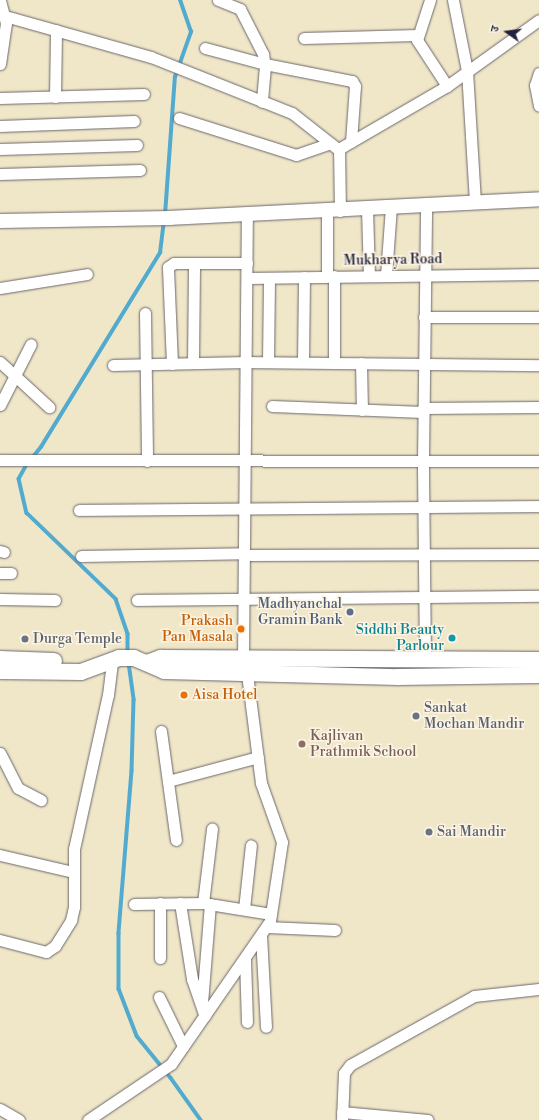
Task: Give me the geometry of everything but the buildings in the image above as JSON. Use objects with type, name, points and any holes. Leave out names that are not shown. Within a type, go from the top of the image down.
[{"type":"main road","points":[[0,659],[123,661],[157,658],[398,678],[539,675]]},
{"type":"main road","points":[[245,666],[426,660],[539,660]]},
{"type":"main road","points":[[0,671],[81,672],[123,661]]},
{"type":"street","points":[[0,0],[5,16],[0,64]]},
{"type":"street","points":[[218,0],[240,9],[263,54],[265,64],[262,102]]},
{"type":"street","points":[[430,0],[417,35],[418,43],[447,86]]},
{"type":"street","points":[[453,0],[467,70],[475,202]]},
{"type":"street","points":[[5,16],[151,56],[184,71],[297,116],[340,150]]},
{"type":"street","points":[[334,363],[330,276],[333,211],[340,150],[351,142],[447,86],[467,70],[539,20]]},
{"type":"street","points":[[55,96],[56,30]]},
{"type":"street","points":[[304,38],[417,35]]},
{"type":"street","points":[[205,48],[265,64],[352,81],[355,86],[351,142]]},
{"type":"street","points":[[539,74],[535,85],[539,106]]},
{"type":"street","points":[[0,98],[144,94]]},
{"type":"street","points":[[179,118],[296,156],[330,143]]},
{"type":"street","points":[[0,126],[134,121]]},
{"type":"street","points":[[0,149],[137,145]]},
{"type":"street","points":[[0,174],[140,170]]},
{"type":"street","points":[[0,221],[163,218],[333,211],[539,199]]},
{"type":"street","points":[[426,205],[423,410],[426,660]]},
{"type":"street","points":[[386,275],[391,208]]},
{"type":"street","points":[[367,209],[369,275]]},
{"type":"street","points":[[88,1120],[158,1075],[171,1064],[203,1012],[245,959],[264,931],[271,914],[282,842],[261,783],[245,666],[244,599],[247,214]]},
{"type":"street","points":[[172,364],[168,270],[174,263],[247,263]]},
{"type":"street","points":[[193,363],[194,263]]},
{"type":"street","points":[[0,288],[87,274]]},
{"type":"street","name":"Mukharya Road","points":[[247,278],[425,274],[539,274]]},
{"type":"street","points":[[303,362],[304,277]]},
{"type":"street","points":[[268,362],[269,278]]},
{"type":"street","points":[[145,313],[147,364],[147,462]]},
{"type":"street","points":[[424,317],[539,317]]},
{"type":"street","points":[[0,405],[31,344]]},
{"type":"street","points":[[0,362],[16,371],[49,407]]},
{"type":"street","points":[[113,365],[246,362],[539,365]]},
{"type":"street","points":[[361,363],[362,410]]},
{"type":"street","points":[[272,406],[362,410],[539,407]]},
{"type":"street","points":[[0,460],[42,462],[539,461]]},
{"type":"street","points":[[79,510],[539,506]]},
{"type":"street","points":[[81,556],[245,554],[539,554]]},
{"type":"street","points":[[0,573],[11,573]]},
{"type":"street","points":[[137,600],[539,596]]},
{"type":"street","points":[[0,599],[55,600]]},
{"type":"street","points":[[0,940],[41,952],[51,950],[68,925],[73,913],[74,849],[108,695],[123,661]]},
{"type":"street","points":[[161,731],[176,840]]},
{"type":"street","points":[[0,752],[18,788],[41,800]]},
{"type":"street","points":[[168,781],[258,757]]},
{"type":"street","points":[[203,1012],[207,903],[212,829]]},
{"type":"street","points":[[244,909],[251,845]]},
{"type":"street","points":[[0,855],[73,872]]},
{"type":"street","points":[[180,903],[192,979],[203,1012]]},
{"type":"street","points":[[134,904],[207,903],[271,914]]},
{"type":"street","points":[[160,904],[160,958]]},
{"type":"street","points":[[264,931],[335,930]]},
{"type":"street","points":[[264,931],[266,1027]]},
{"type":"street","points":[[245,959],[247,1022]]},
{"type":"street","points":[[428,1120],[342,1116],[344,1073],[350,1065],[474,996],[539,989]]},
{"type":"street","points":[[159,997],[183,1046]]},
{"type":"street","points":[[0,1109],[19,1120]]},
{"type":"waterway","points":[[165,215],[175,77],[191,32],[180,0]]},
{"type":"waterway","points":[[32,458],[41,447],[160,253],[164,221]]},
{"type":"waterway","points":[[28,463],[19,479],[27,513],[116,599],[128,634],[128,655]]},
{"type":"waterway","points":[[129,663],[134,700],[132,771],[119,933],[119,989],[137,1036],[171,1078],[201,1120]]},
{"type":"place","name":"Madhyanchal Gramin Bank","points":[[350,612]]},
{"type":"place","name":"Prakash Pan Masala","points":[[241,629]]},
{"type":"place","name":"Siddhi Beauty Parlour","points":[[452,638]]},
{"type":"place","name":"Durga Temple","points":[[25,639]]},
{"type":"place","name":"Aisa Hotel","points":[[184,695]]},
{"type":"place","name":"Sankat Mochan Mandir","points":[[416,716]]},
{"type":"place","name":"Kajlivan Prathmik School","points":[[302,744]]},
{"type":"place","name":"Sai Mandir","points":[[429,832]]}]
